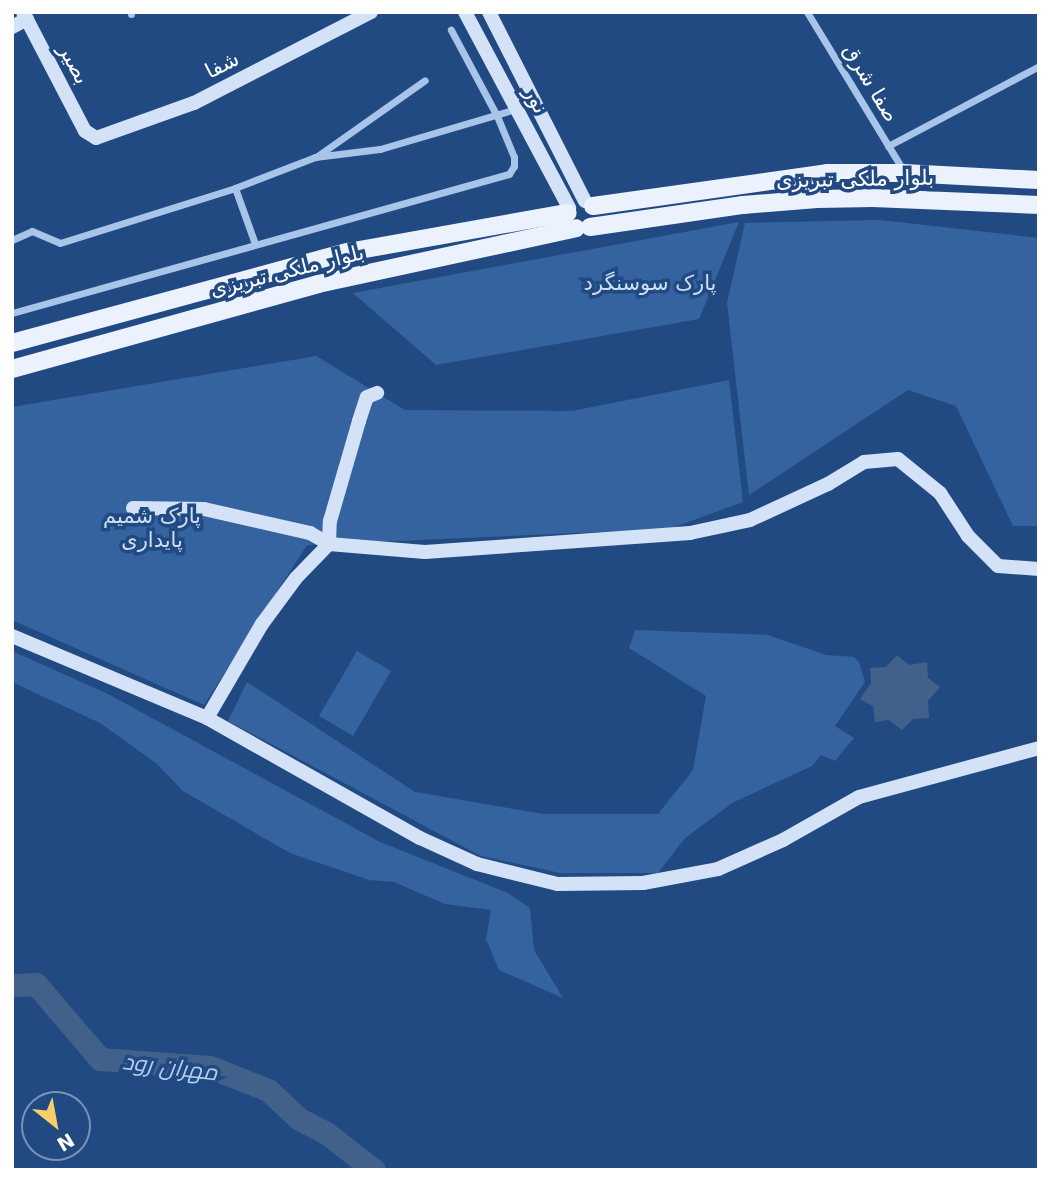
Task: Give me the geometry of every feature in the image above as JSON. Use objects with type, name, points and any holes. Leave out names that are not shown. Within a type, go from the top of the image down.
[{"type":"main road","name":"بلوار ملکى تبریزى","points":[[12,343],[348,252],[580,214],[787,176],[904,173],[1039,180]]},
{"type":"main road","name":"بلوار ملکى تبریزى","points":[[12,369],[580,214],[817,199],[873,198],[1039,205]]},
{"type":"street","name":"شفا","points":[[88,134],[96,138],[139,126],[194,103],[371,12]]},
{"type":"street","name":"نور","points":[[465,12],[516,108],[580,214]]},
{"type":"street","name":"نور","points":[[489,12],[580,214]]},
{"type":"street","name":"صفا شرق","points":[[807,12],[904,173]]},
{"type":"street","name":"بصیر","points":[[25,16],[88,134]]},
{"type":"street","points":[[12,27],[25,16]]},
{"type":"street","points":[[12,313],[503,178],[514,166],[514,157],[497,116],[451,30]]},
{"type":"street","points":[[888,146],[1039,66]]},
{"type":"street","points":[[315,157],[425,80]]},
{"type":"street","points":[[12,240],[32,231],[60,243],[234,188],[315,157],[380,149],[497,116],[516,108]]},
{"type":"street","points":[[234,188],[256,244]]},
{"type":"street","points":[[207,718],[262,624],[296,578],[328,544],[330,521],[359,421],[367,397],[377,393]]},
{"type":"street","points":[[133,508],[204,509],[310,533],[328,544],[425,552],[690,533],[750,520],[828,484],[864,463],[898,459],[940,493],[968,536],[998,566],[1039,569]]},
{"type":"street","points":[[12,636],[207,718],[420,838],[477,864],[558,884],[643,883],[718,869],[783,840],[859,797],[1039,748]]},
{"type":"green space","points":[[880,220],[1039,238],[1039,526],[1013,526],[956,406],[908,390],[749,495],[727,303],[745,223]]},
{"type":"green space","name":"پارک سوسنگرد","points":[[739,222],[699,319],[436,365],[353,293]]},
{"type":"green space","name":"پارک شمیم پایداری","points":[[316,356],[405,410],[572,411],[729,380],[743,502],[669,529],[307,545],[204,705],[12,620],[12,407]]},
{"type":"green space","points":[[635,630],[768,635],[826,655],[854,657],[859,662],[865,682],[835,726],[854,738],[835,761],[821,755],[812,766],[734,802],[685,838],[658,873],[560,873],[481,856],[228,721],[247,682],[415,792],[543,814],[658,814],[693,770],[706,696],[629,648]]},
{"type":"green space","points":[[12,651],[108,694],[380,842],[508,893],[530,908],[534,950],[563,998],[499,970],[486,939],[491,910],[445,904],[394,882],[369,880],[290,853],[183,791],[156,763],[100,723],[12,682]]},
{"type":"green space","points":[[357,651],[391,671],[353,736],[319,716]]},
{"type":"shaded area","points":[[897,655],[909,665],[927,662],[928,678],[940,687],[928,701],[929,718],[913,719],[902,730],[889,720],[875,722],[873,706],[860,699],[871,683],[870,668],[886,667]]},
{"type":"waterway","name":"مهران رود","points":[[12,985],[36,984],[100,1059],[210,1067],[268,1090],[299,1119],[325,1132],[374,1170]]}]
